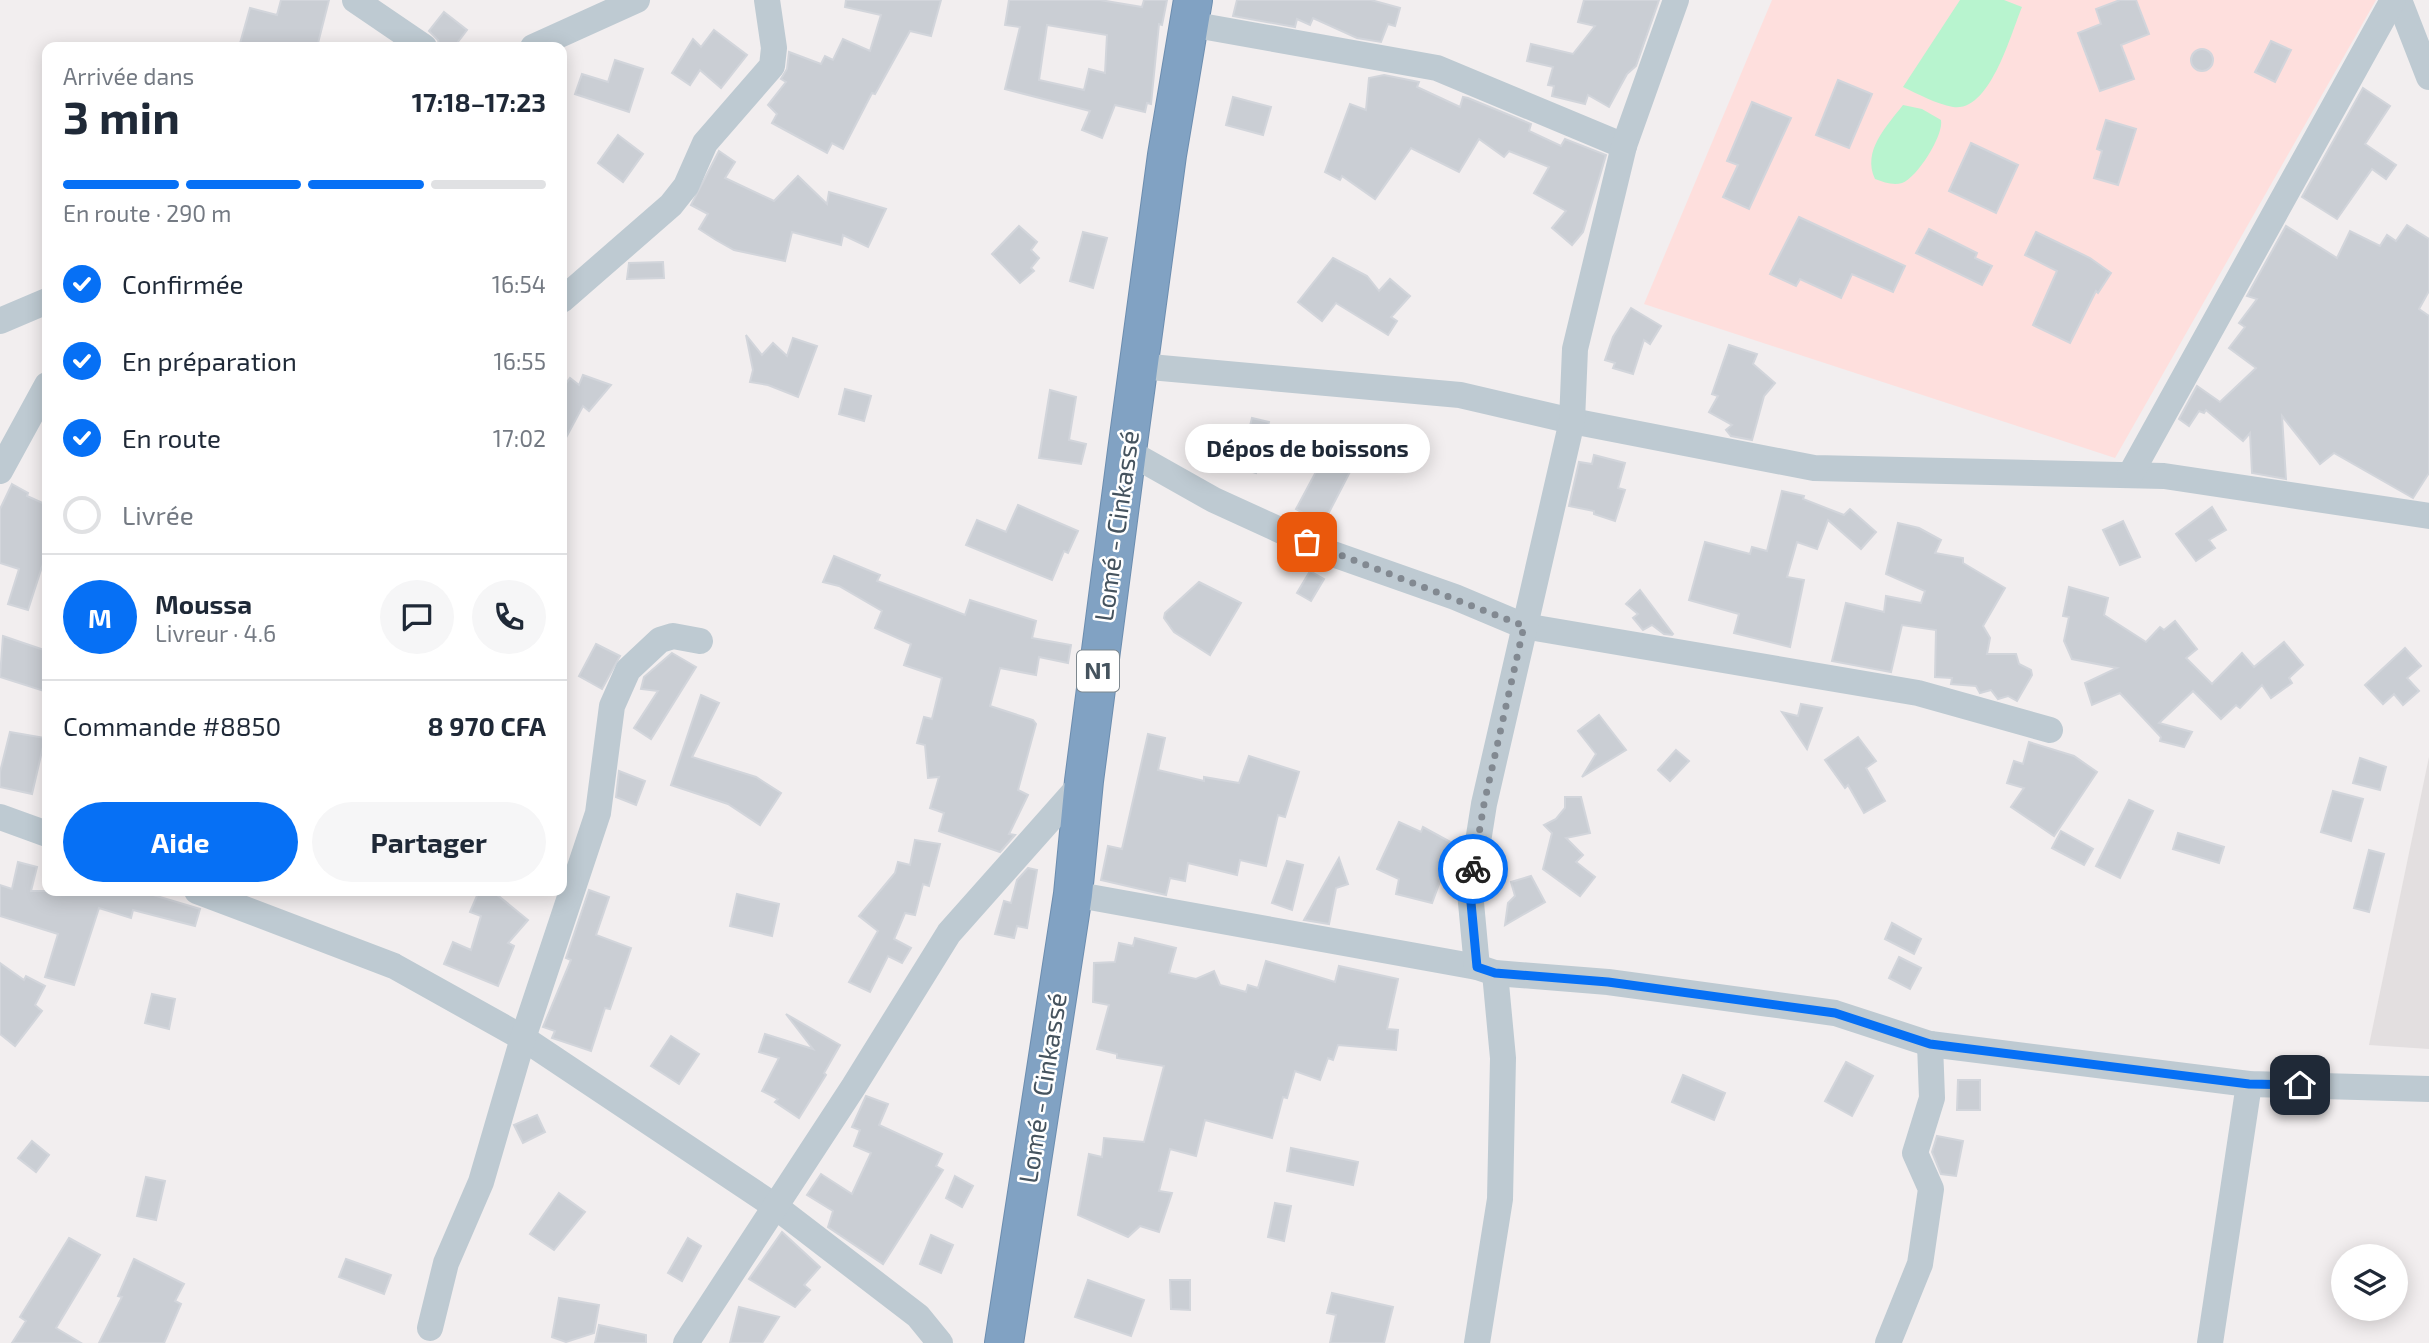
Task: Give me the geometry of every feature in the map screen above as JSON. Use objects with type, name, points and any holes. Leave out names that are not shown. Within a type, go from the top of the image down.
[{"type":"highway","name":"Lomé - Cinkassé","points":[[1004,1343],[1073,894],[1084,781],[1127,450],[1167,155],[1191,12]]},
{"type":"street","points":[[355,0],[417,42]]},
{"type":"street","points":[[544,42],[637,0]]},
{"type":"street","points":[[567,296],[671,205],[686,186],[705,143],[772,66],[774,48],[767,0]]},
{"type":"street","points":[[1477,1343],[1500,1199],[1503,1058],[1470,892],[1484,804],[1572,421],[1576,349],[1624,146],[1676,0]]},
{"type":"street","points":[[2130,475],[2393,0]]},
{"type":"street","points":[[2399,0],[2429,77]]},
{"type":"street","points":[[1191,12],[1437,68],[1624,146]]},
{"type":"street","points":[[0,321],[42,303]]},
{"type":"street","points":[[1139,366],[1460,396],[1572,421],[1814,468],[2164,476],[2429,516]]},
{"type":"street","points":[[0,471],[42,394]]},
{"type":"street","points":[[1127,450],[1214,500],[1330,553],[1455,597],[1524,626],[1918,693],[2050,730]]},
{"type":"street","points":[[430,1328],[446,1263],[481,1182],[523,1038],[598,813],[612,706],[628,670],[660,640],[673,636],[699,640]]},
{"type":"street","points":[[687,1343],[776,1208],[948,933],[1084,781]]},
{"type":"street","points":[[0,817],[42,832]]},
{"type":"street","points":[[1073,894],[1486,970],[1608,982],[1835,1013],[1930,1044],[2249,1084],[2429,1090]]},
{"type":"street","points":[[210,896],[394,966],[523,1038],[776,1208],[918,1316],[940,1343]]},
{"type":"street","points":[[1888,1343],[1920,1264],[1931,1189],[1915,1153],[1932,1098],[1930,1044]]},
{"type":"street","points":[[2210,1343],[2249,1084]]},
{"type":"shaded area","points":[[1772,0],[2376,0],[2115,458],[1644,304]]},
{"type":"shaded area","points":[[2429,757],[2429,1049],[2369,1045]]},
{"type":"green space","points":[[1960,0],[2004,0],[2022,7],[2005,52],[1988,85],[1978,98],[1966,105],[1953,107],[1903,87]]},
{"type":"green space","points":[[1903,105],[1922,109],[1941,120],[1941,127],[1922,165],[1902,183],[1892,184],[1875,179],[1871,159],[1878,140]]},
{"type":"building","points":[[281,0],[329,0],[318,42],[240,42],[250,8],[277,15]]},
{"type":"building","points":[[846,0],[941,0],[931,36],[910,31],[875,94],[872,93],[843,149],[832,143],[827,153],[772,123],[777,114],[768,105],[786,82],[781,79],[787,69],[789,52],[821,64],[825,56],[833,60],[843,39],[870,51],[881,15],[845,7]]},
{"type":"building","points":[[1009,0],[1100,0],[1142,7],[1144,0],[1167,0],[1162,25],[1159,24],[1151,104],[1147,103],[1145,112],[1115,105],[1102,138],[1082,130],[1090,111],[1005,89],[1020,27],[1005,25]],"holes":[[[1047,25],[1107,35],[1105,73],[1089,69],[1084,90],[1039,80]]]},
{"type":"building","points":[[1237,0],[1371,0],[1400,8],[1395,26],[1388,24],[1381,42],[1357,38],[1313,18],[1310,25],[1297,19],[1295,27],[1233,16]]},
{"type":"building","points":[[1584,0],[1659,0],[1636,66],[1627,74],[1609,107],[1588,95],[1585,104],[1552,96],[1554,86],[1548,85],[1553,67],[1527,61],[1531,44],[1573,54],[1595,26],[1578,22]]},
{"type":"building","points":[[2120,0],[2136,0],[2149,34],[2121,45],[2134,79],[2100,91],[2078,33],[2101,24],[2096,9]]},
{"type":"building","points":[[444,12],[467,30],[458,42],[439,42],[429,31]]},
{"type":"building","points":[[714,30],[747,55],[721,88],[700,70],[690,85],[672,73],[693,39],[701,47]]},
{"type":"building","points":[[2271,41],[2291,50],[2275,82],[2255,72]]},
{"type":"building","points":[[2202,49],[2212,56],[2213,60],[2206,70],[2202,71],[2192,64],[2191,60],[2198,50]]},
{"type":"building","points":[[615,60],[643,69],[629,112],[575,94],[582,74],[608,82]]},
{"type":"building","points":[[1384,75],[1419,82],[1417,87],[1460,107],[1463,97],[1468,98],[1531,124],[1529,131],[1561,146],[1565,139],[1606,155],[1583,232],[1572,245],[1552,228],[1566,211],[1534,193],[1549,167],[1509,151],[1504,157],[1479,139],[1459,172],[1411,148],[1375,199],[1342,176],[1340,180],[1325,172],[1350,104],[1366,110],[1369,78]]},
{"type":"building","points":[[1838,80],[1872,94],[1849,148],[1816,135]]},
{"type":"building","points":[[2363,88],[2390,106],[2365,144],[2396,165],[2386,179],[2372,169],[2337,219],[2302,197]]},
{"type":"building","points":[[1233,97],[1271,107],[1263,135],[1226,125]]},
{"type":"building","points":[[1752,102],[1791,118],[1749,209],[1723,197],[1738,165],[1727,161]]},
{"type":"building","points":[[2106,120],[2136,129],[2118,185],[2094,178],[2102,151],[2097,149]]},
{"type":"building","points":[[618,135],[643,154],[623,182],[598,163]]},
{"type":"building","points":[[1971,143],[2018,165],[1996,213],[1949,191]]},
{"type":"building","points":[[719,151],[735,162],[725,178],[774,201],[798,176],[827,204],[829,192],[886,209],[868,247],[843,235],[841,245],[792,232],[785,261],[734,250],[716,240],[699,229],[708,214],[691,205]]},
{"type":"building","points":[[1799,217],[1905,266],[1893,292],[1852,274],[1841,298],[1800,279],[1796,286],[1770,274]]},
{"type":"building","points":[[2407,225],[2429,239],[2429,291],[2419,309],[2429,316],[2429,473],[2413,498],[2334,453],[2320,464],[2282,416],[2286,479],[2252,473],[2250,433],[2243,441],[2206,410],[2204,413],[2199,411],[2189,426],[2179,419],[2197,386],[2220,402],[2256,368],[2229,348],[2245,327],[2239,323],[2257,299],[2247,296],[2286,226],[2337,258],[2350,231],[2380,246],[2387,235],[2396,241]]},
{"type":"building","points":[[1019,226],[1037,242],[1031,250],[1039,258],[1031,268],[1034,271],[1020,283],[992,254]]},
{"type":"building","points":[[1929,229],[1977,253],[1975,258],[1992,266],[1982,285],[1916,253]]},
{"type":"building","points":[[1083,232],[1107,238],[1093,288],[1070,281]]},
{"type":"building","points":[[2036,232],[2090,258],[2111,273],[2098,293],[2096,291],[2070,343],[2033,325],[2057,271],[2025,255]]},
{"type":"building","points":[[1333,258],[1367,276],[1379,291],[1390,279],[1410,296],[1391,317],[1397,321],[1388,335],[1336,303],[1322,321],[1298,302]]},
{"type":"building","points":[[663,262],[664,278],[627,279],[629,263]]},
{"type":"building","points":[[1631,308],[1661,326],[1650,344],[1644,340],[1633,374],[1613,368],[1615,363],[1605,360],[1613,337]]},
{"type":"building","points":[[746,335],[762,355],[773,343],[787,356],[793,338],[817,346],[798,397],[768,385],[750,382],[753,370]]},
{"type":"building","points":[[1729,345],[1757,354],[1753,364],[1775,383],[1764,396],[1752,440],[1731,436],[1726,430],[1732,425],[1709,412],[1718,396],[1712,394]]},
{"type":"building","points":[[583,375],[611,385],[589,411],[583,406],[567,436],[567,382],[570,378],[579,385]]},
{"type":"building","points":[[845,389],[871,396],[864,421],[839,414]]},
{"type":"building","points":[[1050,390],[1076,397],[1069,440],[1086,444],[1081,464],[1039,458]]},
{"type":"building","points":[[1252,418],[1269,422],[1256,473],[1239,468]]},
{"type":"building","points":[[1340,427],[1367,439],[1323,524],[1296,509]]},
{"type":"building","points":[[1594,455],[1625,463],[1618,488],[1625,490],[1615,521],[1594,514],[1594,511],[1569,506],[1579,462],[1592,464]]},
{"type":"building","points":[[12,484],[28,493],[27,496],[42,503],[42,567],[28,610],[8,604],[19,569],[0,563],[0,509]]},
{"type":"building","points":[[1782,491],[1804,496],[1803,499],[1844,515],[1850,509],[1876,532],[1861,549],[1828,520],[1817,549],[1797,542],[1787,577],[1804,580],[1790,647],[1734,633],[1739,614],[1689,600],[1705,542],[1750,554],[1752,547],[1767,551]]},
{"type":"building","points":[[1018,505],[1078,531],[1068,553],[1064,551],[1052,580],[966,545],[977,520],[1006,532]]},
{"type":"building","points":[[2212,507],[2226,530],[2209,540],[2215,548],[2196,561],[2176,534]]},
{"type":"building","points":[[2123,521],[2140,557],[2120,565],[2103,530]]},
{"type":"building","points":[[1898,523],[1919,528],[1941,540],[1935,553],[1963,558],[1963,563],[2005,588],[1983,626],[1990,638],[1987,654],[2016,654],[2019,664],[2031,670],[2032,675],[2017,701],[2008,696],[1998,699],[1991,690],[1980,693],[1976,686],[1951,684],[1952,678],[1935,677],[1936,630],[1902,625],[1891,672],[1832,661],[1846,603],[1884,612],[1886,596],[1921,603],[1925,591],[1886,574]]},
{"type":"building","points":[[834,556],[880,575],[877,581],[965,615],[970,600],[1036,621],[1032,638],[1071,645],[1068,663],[1039,657],[1036,675],[1000,668],[990,706],[1033,720],[1036,724],[1018,790],[1028,795],[1009,834],[1015,835],[1000,852],[939,831],[944,813],[930,808],[939,777],[928,778],[925,745],[917,743],[924,717],[932,719],[942,678],[904,665],[911,644],[875,628],[882,611],[839,586],[823,582]]},
{"type":"building","points":[[1310,571],[1324,579],[1311,601],[1297,593]]},
{"type":"building","points":[[1199,582],[1241,603],[1210,655],[1174,632],[1164,618],[1165,613]]},
{"type":"building","points":[[2069,587],[2108,598],[2104,615],[2146,642],[2160,627],[2164,630],[2175,621],[2197,649],[2186,658],[2212,684],[2242,653],[2254,667],[2284,642],[2303,665],[2289,678],[2292,683],[2271,698],[2262,685],[2240,708],[2236,705],[2221,719],[2193,691],[2159,723],[2192,732],[2184,747],[2160,741],[2161,737],[2120,693],[2092,705],[2085,683],[2117,668],[2072,659],[2064,641],[2069,617],[2063,616]]},
{"type":"building","points":[[1640,590],[1672,635],[1664,634],[1652,625],[1643,630],[1633,618],[1638,614],[1626,604]]},
{"type":"building","points":[[3,636],[42,649],[42,690],[0,677]]},
{"type":"building","points":[[596,644],[620,656],[602,689],[579,676]]},
{"type":"building","points":[[2405,648],[2421,666],[2407,678],[2419,691],[2403,705],[2394,694],[2383,704],[2365,685]]},
{"type":"building","points":[[672,653],[696,667],[651,739],[634,728],[658,691],[641,689],[644,677]]},
{"type":"building","points":[[701,695],[719,703],[692,757],[756,777],[781,793],[760,825],[728,804],[671,785]]},
{"type":"building","points":[[1801,704],[1822,708],[1807,749],[1782,712],[1798,716]]},
{"type":"building","points":[[1599,715],[1626,750],[1582,777],[1596,754],[1578,731]]},
{"type":"building","points":[[10,732],[42,737],[42,751],[32,794],[0,787],[0,772]]},
{"type":"building","points":[[1148,734],[1165,738],[1158,770],[1204,781],[1204,777],[1239,783],[1249,756],[1299,772],[1285,817],[1278,815],[1266,866],[1240,860],[1237,875],[1188,863],[1185,881],[1170,878],[1166,895],[1101,880],[1108,846],[1122,849]]},
{"type":"building","points":[[1858,737],[1876,761],[1866,768],[1885,801],[1864,813],[1848,785],[1845,788],[1825,760]]},
{"type":"building","points":[[2029,742],[2074,756],[2097,772],[2054,836],[2011,807],[2024,788],[2007,783],[2014,761],[2023,764]]},
{"type":"building","points":[[1676,750],[1689,761],[1670,781],[1658,770]]},
{"type":"building","points":[[2360,758],[2386,767],[2380,790],[2353,783]]},
{"type":"building","points":[[619,771],[645,781],[636,805],[616,797]]},
{"type":"building","points":[[2333,791],[2363,799],[2351,841],[2321,832]]},
{"type":"building","points":[[1565,797],[1581,797],[1590,833],[1566,838],[1583,855],[1576,862],[1595,877],[1580,896],[1543,869],[1552,833],[1544,825],[1556,819],[1565,808]]},
{"type":"building","points":[[2129,800],[2153,811],[2120,878],[2096,866]]},
{"type":"building","points":[[1399,822],[1421,832],[1423,827],[1454,844],[1442,866],[1445,868],[1432,903],[1396,894],[1399,879],[1377,869]]},
{"type":"building","points":[[2061,831],[2093,849],[2084,865],[2052,848]]},
{"type":"building","points":[[2178,833],[2224,847],[2219,863],[2173,849]]},
{"type":"building","points":[[915,840],[940,844],[929,886],[923,884],[915,915],[905,913],[894,939],[911,948],[902,963],[888,956],[870,992],[849,982],[878,931],[859,916],[895,873],[898,862],[910,865]]},
{"type":"building","points":[[2369,850],[2384,854],[2369,912],[2354,908]]},
{"type":"building","points":[[1339,858],[1348,884],[1336,888],[1329,924],[1304,920]]},
{"type":"building","points":[[1287,861],[1303,865],[1292,910],[1272,903]]},
{"type":"building","points":[[18,862],[37,867],[31,891],[42,891],[42,896],[157,896],[200,909],[195,926],[133,910],[131,918],[99,908],[74,985],[45,977],[58,934],[0,916],[0,885],[12,889]]},
{"type":"building","points":[[1028,868],[1037,870],[1027,928],[1017,926],[1014,938],[995,934],[1004,901],[1011,903],[1017,880]]},
{"type":"building","points":[[1531,876],[1545,902],[1505,925],[1508,903],[1515,896],[1511,882]]},
{"type":"building","points":[[589,890],[609,897],[596,935],[631,948],[610,1009],[605,1008],[591,1051],[552,1038],[555,1031],[543,1027],[571,960],[566,958]]},
{"type":"building","points":[[737,894],[779,904],[772,936],[730,926]]},
{"type":"building","points":[[477,896],[498,896],[528,920],[508,943],[514,946],[498,986],[444,964],[453,942],[471,950],[481,916],[470,912]]},
{"type":"building","points":[[1892,923],[1921,939],[1914,954],[1885,939]]},
{"type":"building","points":[[1135,938],[1176,948],[1169,973],[1196,979],[1214,971],[1220,985],[1246,992],[1248,985],[1258,988],[1266,961],[1335,982],[1339,966],[1398,979],[1387,1029],[1398,1030],[1396,1050],[1338,1045],[1333,1060],[1328,1058],[1320,1080],[1295,1071],[1287,1098],[1283,1097],[1272,1138],[1205,1120],[1196,1156],[1170,1149],[1159,1191],[1172,1193],[1159,1232],[1140,1226],[1128,1237],[1078,1215],[1089,1154],[1102,1157],[1104,1138],[1144,1142],[1164,1066],[1117,1058],[1117,1054],[1097,1049],[1109,1005],[1093,1002],[1094,963],[1115,962],[1119,943],[1133,946]]},
{"type":"building","points":[[1899,957],[1921,968],[1910,989],[1889,978]]},
{"type":"building","points":[[0,963],[24,980],[26,976],[45,986],[35,1005],[42,1011],[15,1046],[0,1034]]},
{"type":"building","points":[[152,994],[175,999],[169,1029],[145,1023]]},
{"type":"building","points":[[786,1014],[840,1045],[824,1073],[826,1075],[799,1118],[775,1102],[778,1099],[762,1091],[779,1058],[759,1052],[765,1034],[813,1049]]},
{"type":"building","points":[[671,1036],[699,1054],[679,1084],[651,1066]]},
{"type":"building","points":[[1846,1062],[1873,1076],[1852,1116],[1825,1101]]},
{"type":"building","points":[[1683,1075],[1725,1093],[1714,1120],[1672,1102]]},
{"type":"building","points":[[1958,1080],[1980,1080],[1980,1110],[1957,1110]]},
{"type":"building","points":[[866,1096],[888,1104],[879,1125],[942,1154],[936,1166],[943,1170],[883,1264],[828,1227],[833,1211],[807,1195],[821,1174],[852,1194],[871,1153],[854,1146],[860,1130],[852,1127]]},
{"type":"building","points":[[537,1115],[545,1132],[523,1143],[514,1125]]},
{"type":"building","points":[[1937,1136],[1963,1141],[1956,1176],[1941,1174],[1932,1152]]},
{"type":"building","points":[[32,1141],[49,1155],[36,1172],[18,1158]]},
{"type":"building","points":[[1291,1148],[1358,1162],[1353,1185],[1287,1171]]},
{"type":"building","points":[[955,1176],[973,1186],[962,1207],[946,1198]]},
{"type":"building","points":[[146,1177],[165,1181],[156,1220],[137,1216]]},
{"type":"building","points":[[559,1193],[585,1212],[554,1250],[530,1234]]},
{"type":"building","points":[[1275,1203],[1291,1206],[1284,1241],[1268,1237]]},
{"type":"building","points":[[782,1232],[820,1267],[804,1285],[810,1290],[795,1307],[749,1279]]},
{"type":"building","points":[[931,1235],[953,1245],[941,1273],[920,1264]]},
{"type":"building","points":[[69,1238],[100,1255],[56,1328],[81,1343],[12,1343],[26,1321],[20,1317]]},
{"type":"building","points":[[688,1238],[701,1246],[682,1281],[668,1273]]},
{"type":"building","points":[[134,1259],[184,1284],[175,1301],[181,1304],[164,1343],[99,1343],[122,1297],[118,1296]]},
{"type":"building","points":[[346,1259],[391,1275],[384,1294],[339,1277]]},
{"type":"building","points":[[1088,1280],[1144,1300],[1131,1336],[1075,1317]]},
{"type":"building","points":[[1170,1280],[1190,1280],[1190,1310],[1171,1309]]},
{"type":"building","points":[[1332,1293],[1393,1307],[1384,1343],[1330,1343],[1336,1315],[1327,1313]]},
{"type":"building","points":[[559,1298],[599,1305],[594,1333],[566,1342],[552,1337]]},
{"type":"building","points":[[739,1307],[779,1317],[762,1343],[730,1343]]},
{"type":"building","points":[[599,1325],[646,1335],[646,1343],[595,1343]]},
{"type":"way so far","points":[[1307,542],[1330,553],[1455,597],[1524,626],[1484,804],[1473,869]]},
{"type":"place","name":"Dépos de boissons","points":[[1307,542]]},
{"type":"route","points":[[1473,869],[1470,892],[1477,967],[1495,973],[1720,995],[1835,1013],[1930,1044],[2249,1084],[2300,1085]]}]
